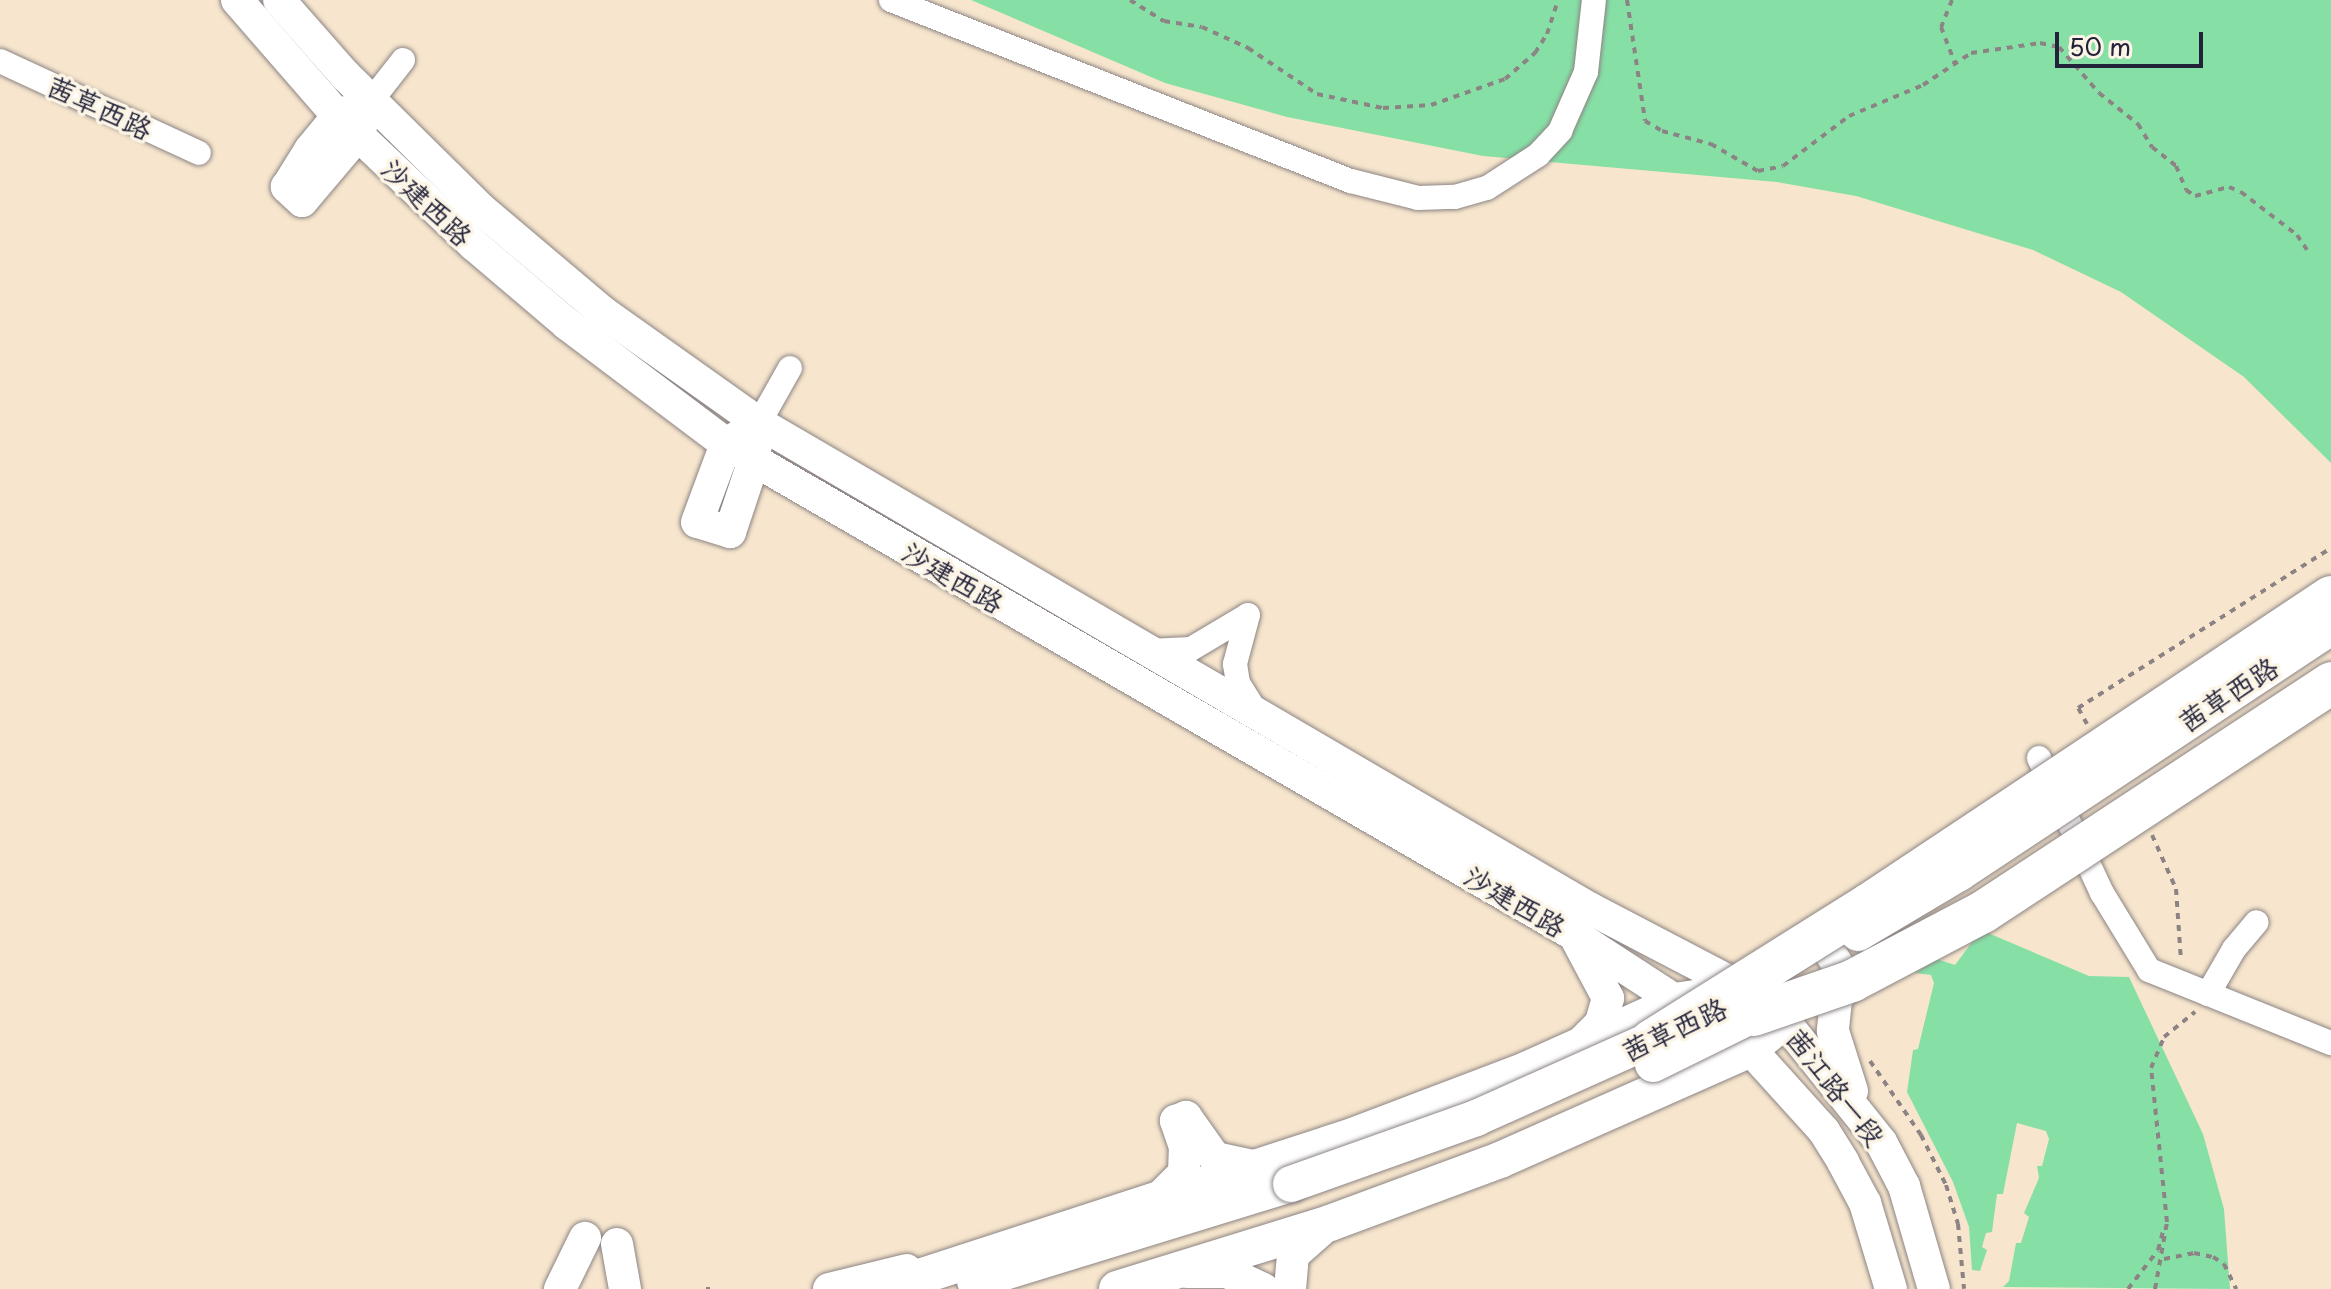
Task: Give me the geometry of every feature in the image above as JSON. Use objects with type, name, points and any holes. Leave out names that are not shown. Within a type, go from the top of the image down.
[{"type":"highway","points":[[1651,1041],[1868,905],[2331,597]]},
{"type":"highway","points":[[1758,1018],[1852,981],[1983,912],[2331,683]]},
{"type":"main road","name":"沙建西路","points":[[237,0],[348,126],[533,296],[726,444],[1682,1000],[1758,1018]]},
{"type":"main road","name":"沙建西路","points":[[279,0],[371,101],[549,269],[759,423],[1142,650],[1589,908],[1758,1018]]},
{"type":"main road","points":[[348,126],[371,101]]},
{"type":"main road","points":[[759,423],[754,460],[730,532],[697,522],[726,444],[759,423]]},
{"type":"main road","name":"茜草西路","points":[[1025,1289],[1295,1194],[1651,1041],[1822,953],[1959,873],[2331,627]]},
{"type":"main road","name":"茜草西路","points":[[949,1289],[1486,1138],[1758,1018],[1970,892],[2331,653]]},
{"type":"main road","points":[[1758,1018],[1824,943],[2062,802]]},
{"type":"main road","points":[[1117,1289],[1330,1223],[1556,1137],[1758,1018],[1848,981],[2082,842]]},
{"type":"main road","points":[[1573,934],[1608,998],[1601,1023],[1575,1049]]},
{"type":"main road","points":[[1824,943],[1848,981]]},
{"type":"main road","points":[[1848,981],[1836,1000],[1833,1031],[1858,1108]]},
{"type":"main road","points":[[882,1289],[1257,1167],[1526,1070],[1682,1000],[1758,1018]]},
{"type":"main road","name":"茜江路一段","points":[[1758,1018],[1858,1108],[1904,1186],[1934,1289]]},
{"type":"main road","name":"茜江路一段","points":[[1758,1018],[1865,1203],[1891,1289]]},
{"type":"main road","points":[[1526,1070],[1556,1137]]},
{"type":"main road","points":[[1160,1197],[1184,1173],[1185,1147],[1176,1121],[1186,1117],[1215,1158],[1257,1167]]},
{"type":"main road","points":[[1290,1289],[1289,1268],[1299,1245],[1330,1223]]},
{"type":"main road","points":[[585,1238],[617,1244]]},
{"type":"main road","points":[[560,1289],[585,1238]]},
{"type":"main road","points":[[577,1289],[585,1238]]},
{"type":"main road","points":[[610,1289],[617,1244]]},
{"type":"main road","points":[[617,1244],[625,1289]]},
{"type":"main road","points":[[829,1289],[1007,1246]]},
{"type":"main road","points":[[1172,1272],[1227,1272],[1263,1289]]},
{"type":"street","points":[[891,0],[1351,181],[1418,198],[1455,197],[1487,188],[1538,155],[1560,131],[1586,72],[1594,0]]},
{"type":"street","points":[[371,101],[403,60]]},
{"type":"street","name":"茜草西路","points":[[0,61],[199,153]]},
{"type":"street","points":[[759,423],[790,368]]},
{"type":"street","points":[[1142,650],[1191,649],[1248,615],[1235,664],[1247,700],[1264,721]]},
{"type":"street","points":[[2039,758],[2082,842],[2102,893],[2138,957],[2149,970],[2331,1043]]},
{"type":"street","points":[[2216,998],[2234,949],[2257,922]]},
{"type":"path","points":[[1130,0],[1164,21],[1202,27],[1248,48],[1317,94],[1383,108],[1447,101],[1505,79],[1535,53],[1547,34],[1558,0]]},
{"type":"path","points":[[1627,0],[1642,114],[1662,131],[1711,144],[1746,166],[1770,171],[1873,105],[1923,85],[1955,64],[1992,47],[2040,43],[2059,47],[2099,93],[2122,108],[2152,147],[2176,166],[2186,190],[2195,196],[2229,187],[2241,192],[2297,235],[2307,250]]},
{"type":"path","points":[[1952,0],[1941,27],[1955,64]]},
{"type":"path","points":[[2155,1289],[2164,1259],[2165,1203],[2151,1068],[2164,1037],[2179,1022],[2216,998]]},
{"type":"path","points":[[1864,1054],[1897,1095],[1946,1185],[1958,1224],[1964,1289]]},
{"type":"path","points":[[2128,1289],[2158,1250],[2165,1203]]},
{"type":"path","points":[[2164,1259],[2194,1253],[2213,1257],[2224,1264],[2236,1289]]},
{"type":"green space","points":[[971,0],[2331,0],[2331,463],[2244,377],[2121,292],[2033,250],[1856,196],[1777,182],[1483,156],[1287,117],[1165,83]]},
{"type":"green space","points":[[1981,930],[2089,976],[2129,977],[2203,1134],[2224,1209],[2230,1289],[2003,1287],[2009,1281],[2016,1243],[2021,1243],[2029,1217],[2024,1213],[2039,1178],[2037,1166],[2042,1166],[2049,1139],[2046,1131],[2017,1123],[2003,1194],[1997,1194],[1992,1232],[1986,1233],[1982,1247],[1987,1250],[1980,1271],[1972,1270],[1969,1227],[1953,1182],[1907,1092],[1913,1050],[1918,1049],[1934,983],[1931,975],[1915,973],[1937,959],[1955,965]]}]
